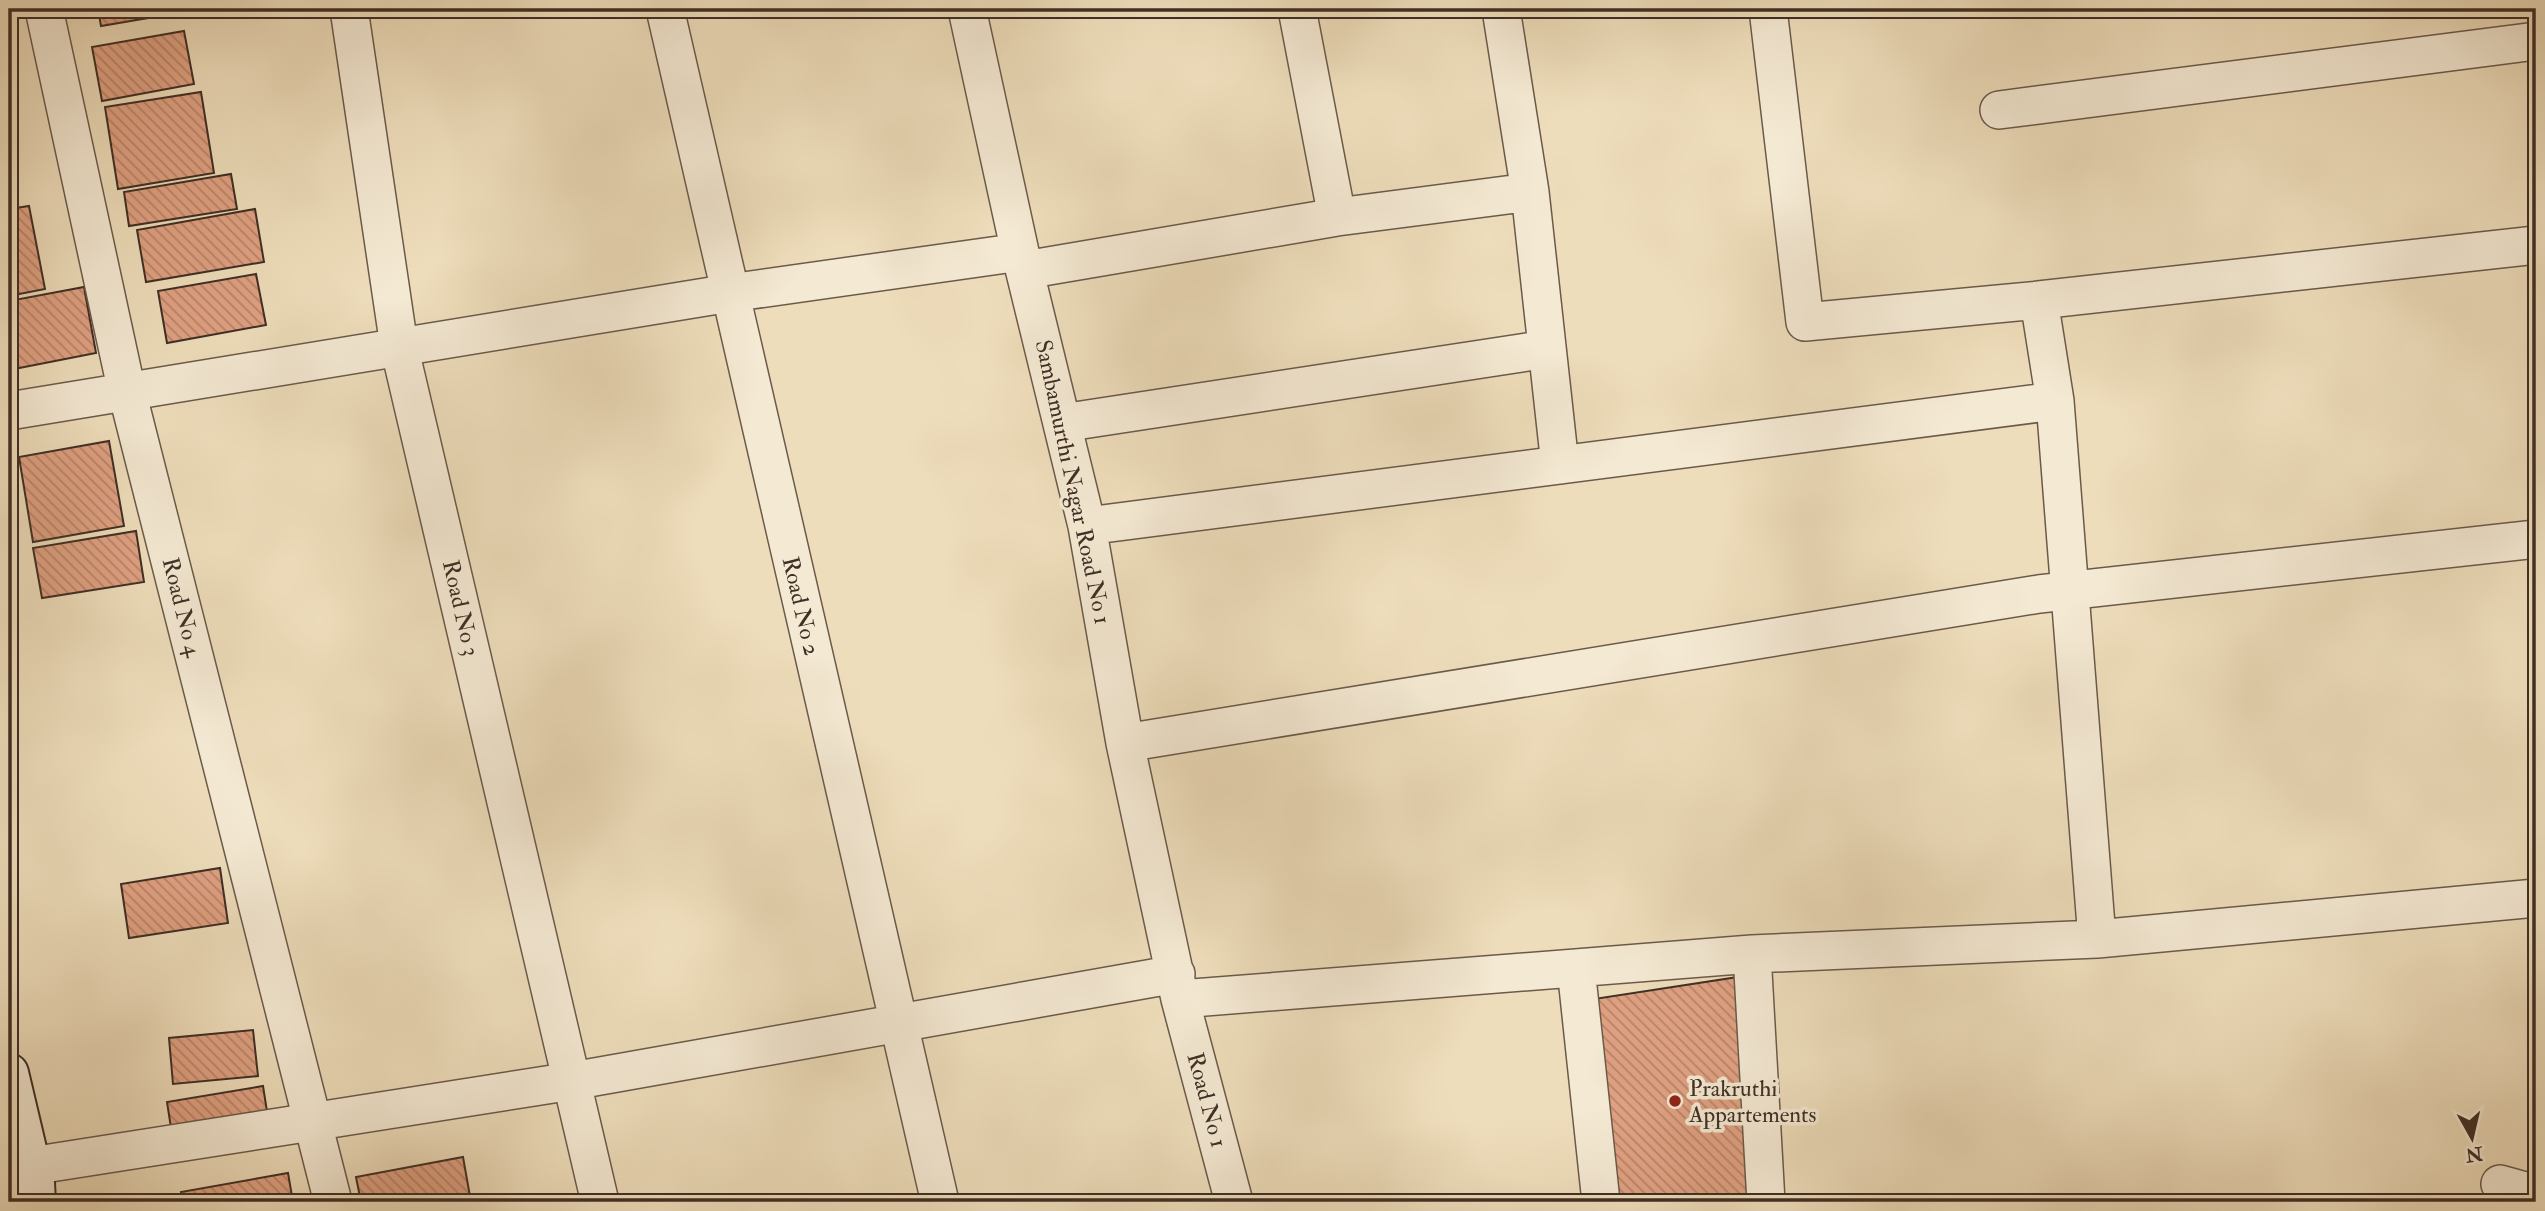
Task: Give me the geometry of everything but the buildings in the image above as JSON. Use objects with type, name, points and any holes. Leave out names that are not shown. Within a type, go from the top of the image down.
[{"type":"street","name":"Road No 4","points":[[44,9],[127,392],[333,1202]]},
{"type":"street","name":"Road No 3","points":[[349,9],[399,346],[600,1202]]},
{"type":"street","name":"Road No 2","points":[[665,9],[896,1024],[940,1202]]},
{"type":"street","name":"Sambamurthi Nagar Road No 1","points":[[967,9],[1022,261],[1087,526],[1125,743],[1178,986]]},
{"type":"street","points":[[1297,9],[1337,217]]},
{"type":"street","points":[[1501,9],[1530,192],[1560,465]]},
{"type":"street","points":[[1768,9],[1805,322],[2039,300],[2536,245]]},
{"type":"street","points":[[1999,110],[2536,41]]},
{"type":"street","points":[[9,411],[730,293],[1022,261],[1530,192]]},
{"type":"street","points":[[2039,300],[2055,401],[2096,939]]},
{"type":"street","points":[[1062,423],[1547,349]]},
{"type":"street","points":[[1087,526],[2055,401]]},
{"type":"street","points":[[1125,743],[2069,591],[2536,539]]},
{"type":"street","points":[[9,1073],[28,1185],[314,1121],[572,1081],[896,1024],[1178,986],[1576,968],[1752,954],[2096,939],[2536,898]]},
{"type":"street","points":[[1752,954],[1766,1202]]},
{"type":"street","points":[[1576,968],[1601,1202]]},
{"type":"street","name":"Road No 1","points":[[1178,986],[1234,1202]]},
{"type":"street","points":[[2500,1184],[2536,1194]]},
{"type":"place","name":"Prakruthi Appartements","points":[[1675,1101]]}]
